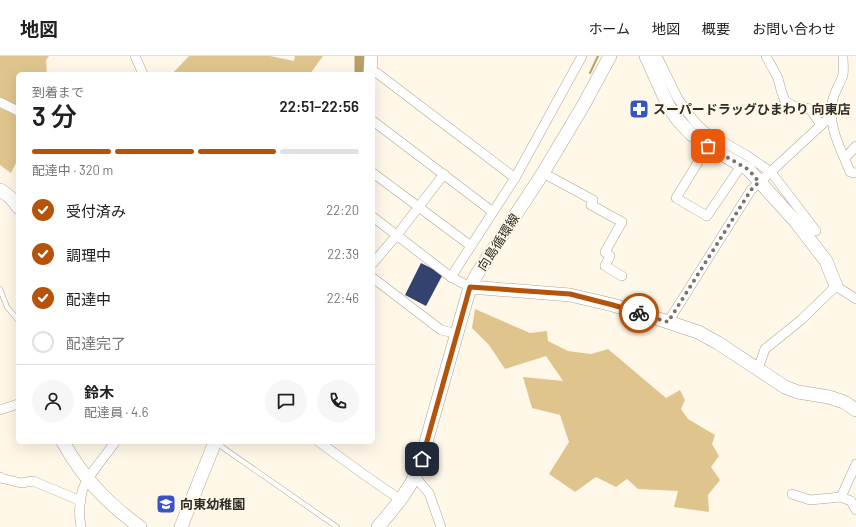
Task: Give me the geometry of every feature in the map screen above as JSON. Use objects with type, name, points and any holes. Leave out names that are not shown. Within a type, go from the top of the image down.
[{"type":"street","points":[[135,56],[142,72]]},
{"type":"street","points":[[370,56],[370,72]]},
{"type":"street","points":[[451,277],[515,178],[582,56]]},
{"type":"street","name":"向島循環線","points":[[378,527],[401,500],[415,477],[458,334],[470,287],[543,173],[583,106],[610,56]]},
{"type":"street","points":[[646,56],[669,107],[678,120],[691,134],[708,146],[749,170],[796,222],[826,261],[836,286],[856,299]]},
{"type":"street","points":[[657,56],[678,99],[695,122],[704,131],[746,155],[771,172],[816,231]]},
{"type":"street","points":[[766,56],[778,78],[785,101],[794,106],[810,110],[821,125]]},
{"type":"street","points":[[843,56],[843,73],[832,102],[831,116],[839,146],[850,172],[856,173]]},
{"type":"street","points":[[375,74],[515,178]]},
{"type":"street","points":[[0,102],[16,110]]},
{"type":"street","points":[[668,322],[751,190],[831,116]]},
{"type":"street","points":[[375,122],[493,212]]},
{"type":"street","points":[[708,146],[676,198],[706,216],[741,166]]},
{"type":"street","points":[[845,158],[856,146]]},
{"type":"street","points":[[543,173],[593,200],[591,205],[622,222],[605,252],[610,256],[605,266],[622,276]]},
{"type":"street","points":[[375,174],[471,246]]},
{"type":"street","points":[[375,261],[397,235],[444,174]]},
{"type":"street","points":[[0,190],[16,204]]},
{"type":"street","points":[[375,218],[451,277],[470,287],[570,294],[613,305],[668,322],[698,332],[718,343],[785,387],[798,392],[829,397],[844,402],[856,410]]},
{"type":"street","points":[[375,280],[441,330],[458,334]]},
{"type":"street","points":[[758,369],[765,349],[801,320],[836,286]]},
{"type":"street","points":[[1,407],[16,404]]},
{"type":"street","points":[[64,444],[77,466],[100,493],[127,518],[140,527]]},
{"type":"street","points":[[81,527],[79,516],[82,491],[88,479],[114,444]]},
{"type":"street","points":[[181,527],[214,444]]},
{"type":"street","points":[[322,444],[401,500]]},
{"type":"street","points":[[841,497],[856,464]]},
{"type":"street","points":[[0,477],[21,483],[33,482],[81,501]]},
{"type":"street","points":[[415,477],[429,493],[441,527]]},
{"type":"street","points":[[792,494],[810,500],[841,497],[851,501],[856,510]]},
{"type":"lane","points":[[0,289],[7,307],[16,318]]},
{"type":"lane","points":[[221,444],[222,447],[337,527]]},
{"type":"shaded area","points":[[0,56],[49,56],[46,60],[47,72],[16,72],[16,106],[0,98]]},
{"type":"shaded area","points":[[189,56],[270,56],[294,61],[295,56],[323,56],[311,72],[174,72]]},
{"type":"shaded area","points":[[0,108],[16,116],[16,163],[11,173],[0,165]]},
{"type":"shaded area","points":[[475,309],[530,333],[547,331],[548,341],[568,351],[591,354],[608,349],[666,398],[680,390],[685,400],[681,409],[688,419],[715,435],[712,444],[719,456],[711,467],[720,480],[708,495],[709,512],[674,507],[678,491],[638,489],[627,479],[616,487],[596,477],[575,492],[549,474],[569,442],[560,415],[532,408],[523,377],[563,381],[546,356],[505,369],[489,345],[472,328]]},
{"type":"building","points":[[421,263],[443,274],[426,306],[405,295]]},
{"type":"waterway","points":[[361,56],[361,72]]},
{"type":"waterway","points":[[590,73],[598,56]]},
{"type":"way so far","points":[[639,313],[668,322],[751,190],[759,182],[749,170],[708,146]]},
{"type":"place","name":"スーパードラッグひまわり 向東店","points":[[639,109]]},
{"type":"place","name":"向東幼稚園","points":[[166,504]]},
{"type":"route","points":[[422,459],[470,287],[570,294],[639,313]]}]
